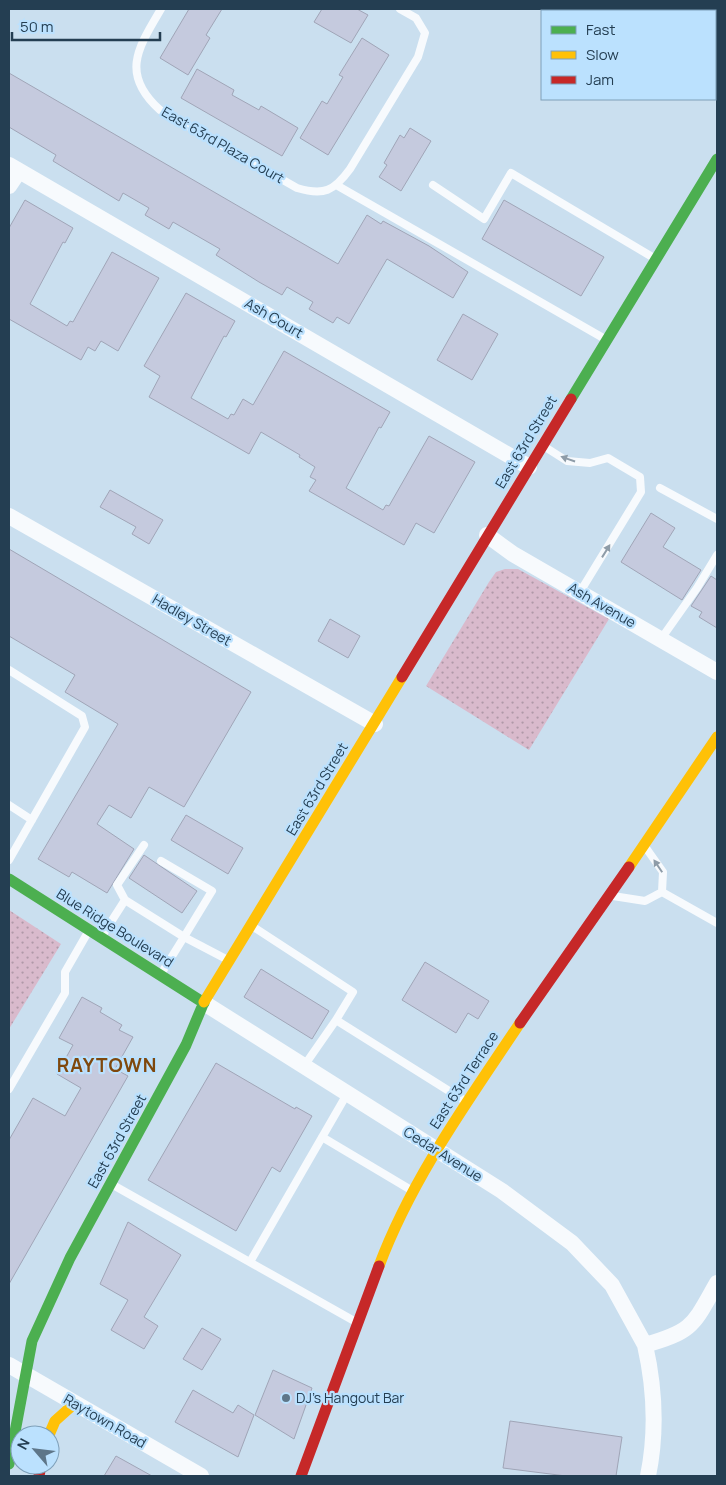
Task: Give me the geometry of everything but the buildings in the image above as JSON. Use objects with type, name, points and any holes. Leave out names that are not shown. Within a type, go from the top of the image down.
[{"type":"street","name":"East 63rd Street","points":[[9,1464],[32,1341],[70,1258],[186,1045],[204,1003],[717,159]]},
{"type":"street","name":"Ash Court","points":[[9,186],[14,168],[529,467]]},
{"type":"street","name":"Hadley Street","points":[[9,516],[375,724]]},
{"type":"street","name":"Ash Avenue","points":[[487,535],[510,552],[717,672]]},
{"type":"street","name":"East 63rd Terrace","points":[[301,1476],[390,1237],[436,1150],[523,1018],[644,846],[717,737]]},
{"type":"street","name":"Blue Ridge Boulevard","points":[[9,879],[204,1003]]},
{"type":"street","name":"Cedar Avenue","points":[[204,1003],[502,1192],[572,1243],[612,1285],[645,1345],[652,1373],[655,1411],[653,1452],[648,1476]]},
{"type":"street","points":[[645,1345],[674,1337],[693,1324],[717,1283]]},
{"type":"street","name":"Raytown Road","points":[[9,1365],[201,1476]]},
{"type":"street","points":[[53,1425],[55,1421],[74,1404]]},
{"type":"lane","name":"East 63rd Plaza Court","points":[[161,9],[140,45],[135,64],[138,82],[146,97],[160,110],[297,188],[314,193],[338,186]]},
{"type":"lane","points":[[400,9],[416,18],[424,34],[418,57],[338,186],[606,340]]},
{"type":"lane","points":[[433,185],[484,219],[511,173],[656,259]]},
{"type":"lane","points":[[542,445],[567,462],[590,463],[608,458],[640,477],[642,492],[580,592]]},
{"type":"lane","points":[[660,488],[717,519]]},
{"type":"lane","points":[[661,639],[697,588],[717,555]]},
{"type":"lane","points":[[9,670],[82,716],[85,727],[9,860]]},
{"type":"lane","points":[[9,805],[32,820]]},
{"type":"lane","points":[[144,844],[117,885],[125,900],[184,937],[230,961]]},
{"type":"lane","points":[[644,846],[663,872],[662,892]]},
{"type":"lane","points":[[160,975],[212,891],[161,861]]},
{"type":"lane","points":[[609,896],[645,902],[662,892]]},
{"type":"lane","points":[[662,892],[717,923]]},
{"type":"lane","points":[[101,938],[125,900]]},
{"type":"lane","points":[[252,926],[353,992],[304,1066]]},
{"type":"lane","points":[[9,1089],[65,993],[65,972],[89,930]]},
{"type":"lane","points":[[336,1020],[467,1102]]},
{"type":"lane","points":[[250,1262],[348,1094]]},
{"type":"lane","points":[[322,1137],[413,1191]]},
{"type":"lane","points":[[111,1184],[358,1323]]},
{"type":"shaded area","points":[[505,569],[518,569],[609,619],[529,750],[426,686],[489,582],[496,572]]},
{"type":"shaded area","points":[[9,910],[61,944],[9,1029]]},
{"type":"traffic: fast","points":[[571,399],[717,159]]},
{"type":"traffic: fast","points":[[9,879],[204,1003]]},
{"type":"traffic: fast","points":[[9,1464],[32,1341],[70,1258],[186,1045],[204,1002]]},
{"type":"traffic: slow","points":[[204,1002],[402,677]]},
{"type":"traffic: slow","points":[[629,867],[717,737]]},
{"type":"traffic: slow","points":[[379,1266],[392,1233],[424,1171],[461,1111],[520,1023]]},
{"type":"traffic: slow","points":[[53,1425],[55,1421],[74,1404]]},
{"type":"traffic: jam","points":[[402,677],[571,399]]},
{"type":"traffic: jam","points":[[520,1023],[629,867]]},
{"type":"traffic: jam","points":[[301,1476],[379,1266]]},
{"type":"place","name":"DJ's Hangout Bar","points":[[286,1398]]},
{"type":"district","name":"RAYTOWN","points":[[107,1065]]}]
